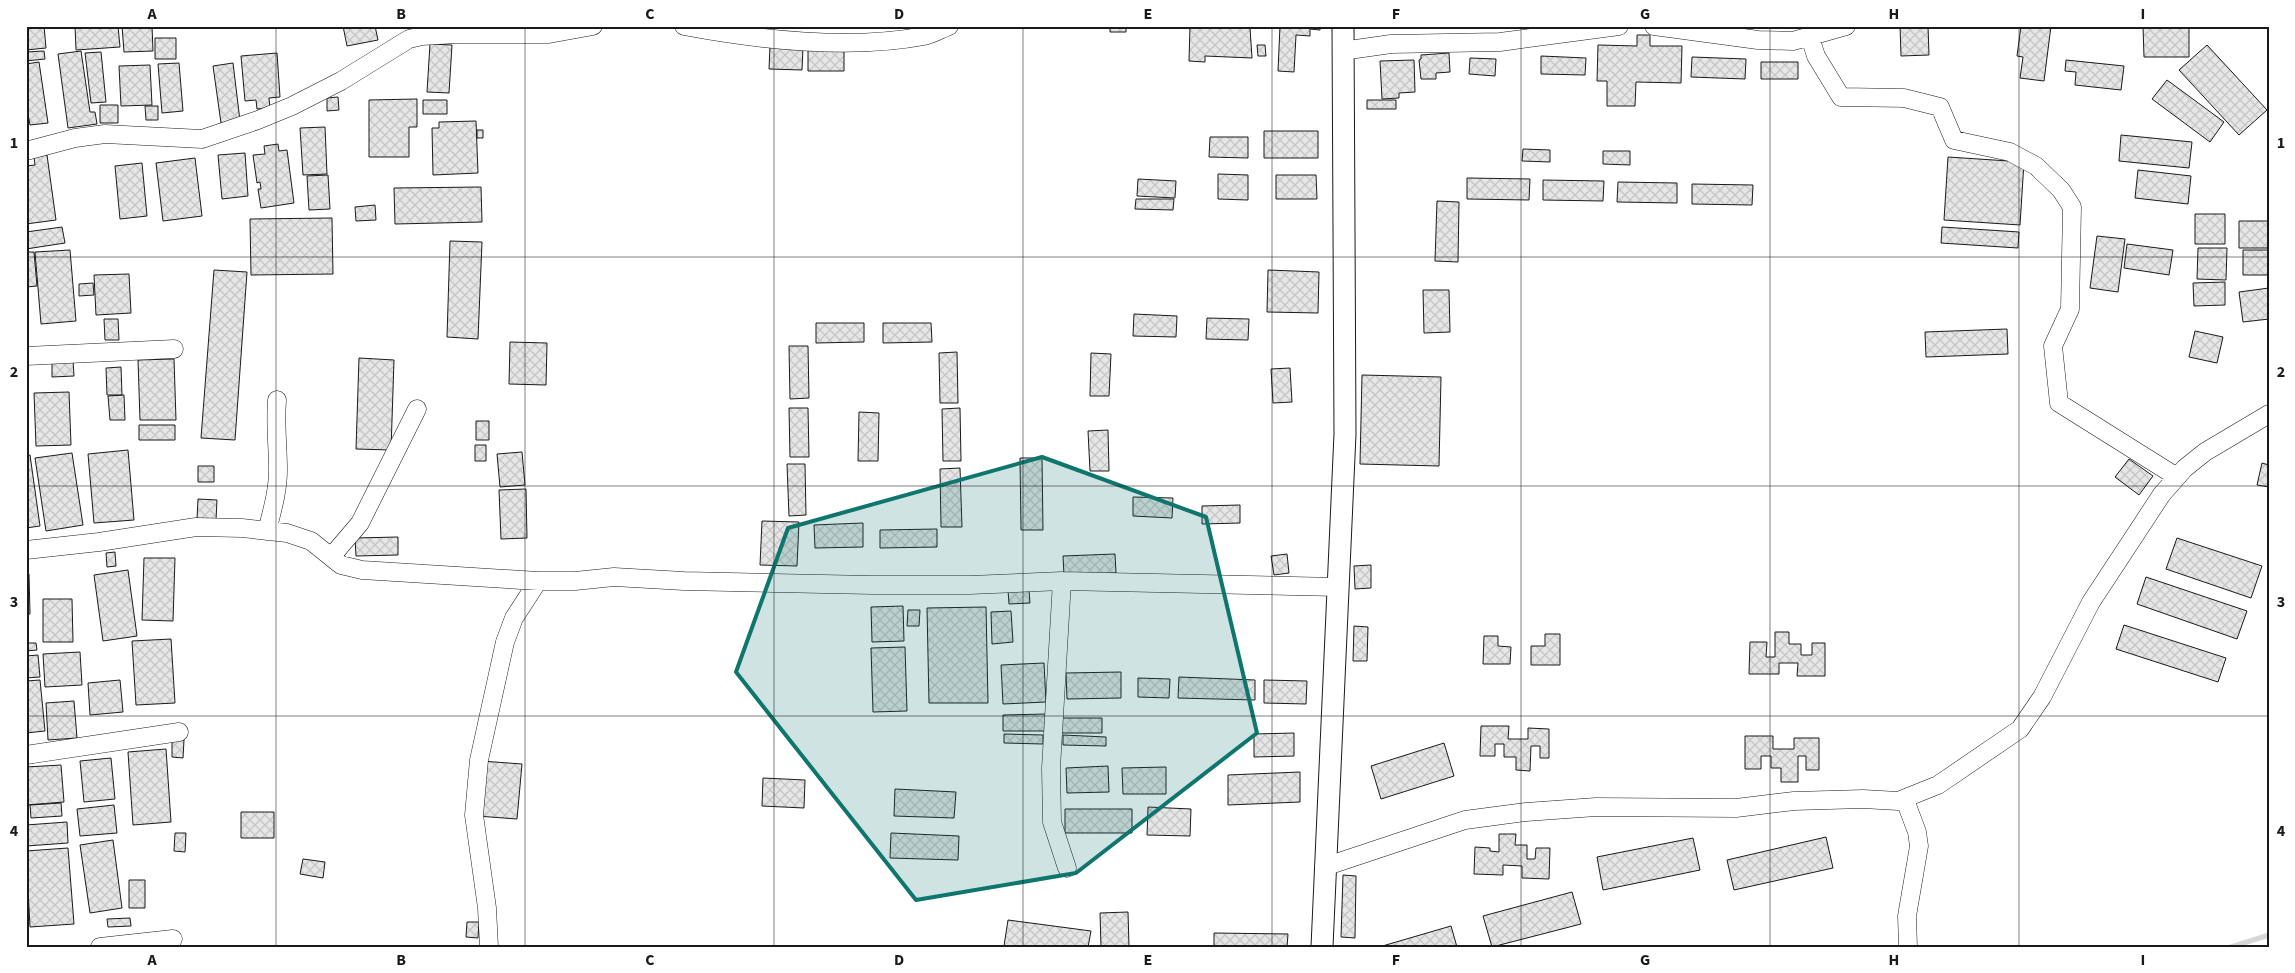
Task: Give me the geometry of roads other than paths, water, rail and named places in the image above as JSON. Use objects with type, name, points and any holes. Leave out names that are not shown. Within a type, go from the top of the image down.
[{"type":"street","points":[[26,151],[75,138],[105,134],[202,139],[292,106],[341,81],[409,39],[416,37],[457,34],[549,34],[592,26]]},
{"type":"street","points":[[684,26],[769,38],[880,42],[926,35],[949,26]]},
{"type":"street","points":[[1322,947],[1324,868],[1345,434],[1343,26]]},
{"type":"street","points":[[1342,51],[1391,44],[1500,42],[1619,26]]},
{"type":"street","points":[[1654,26],[1758,40],[1793,41],[1846,26]]},
{"type":"street","points":[[1810,37],[1816,56],[1841,96],[1904,98],[1940,107],[1954,140],[2010,152],[2036,166],[2061,190],[2072,207],[2072,260],[2070,309],[2054,346],[2059,402],[2177,477]]},
{"type":"street","points":[[26,356],[174,349]]},
{"type":"street","points":[[266,531],[275,500],[278,470],[275,430],[276,400]]},
{"type":"street","points":[[331,557],[360,523],[417,409]]},
{"type":"street","points":[[1324,868],[1466,820],[1526,812],[1596,807],[1736,808],[1794,801],[1904,800],[1938,785],[2020,729],[2042,697],[2091,602],[2162,494],[2177,477],[2205,452],[2269,414]]},
{"type":"street","points":[[26,550],[99,542],[196,527],[287,533],[311,541],[341,565],[362,570],[538,581],[575,581],[614,577],[684,581],[940,585],[1062,581],[1338,587]]},
{"type":"street","points":[[489,947],[487,908],[474,815],[479,760],[505,642],[514,618],[538,581]]},
{"type":"street","points":[[1062,581],[1051,768],[1052,822],[1067,868]]},
{"type":"street","points":[[26,755],[179,732]]},
{"type":"street","points":[[1904,800],[1917,832],[1919,846],[1907,916],[1908,947]]},
{"type":"street","points":[[100,947],[173,939]]},
{"type":"waterway","points":[[2231,947],[2269,935]]}]
